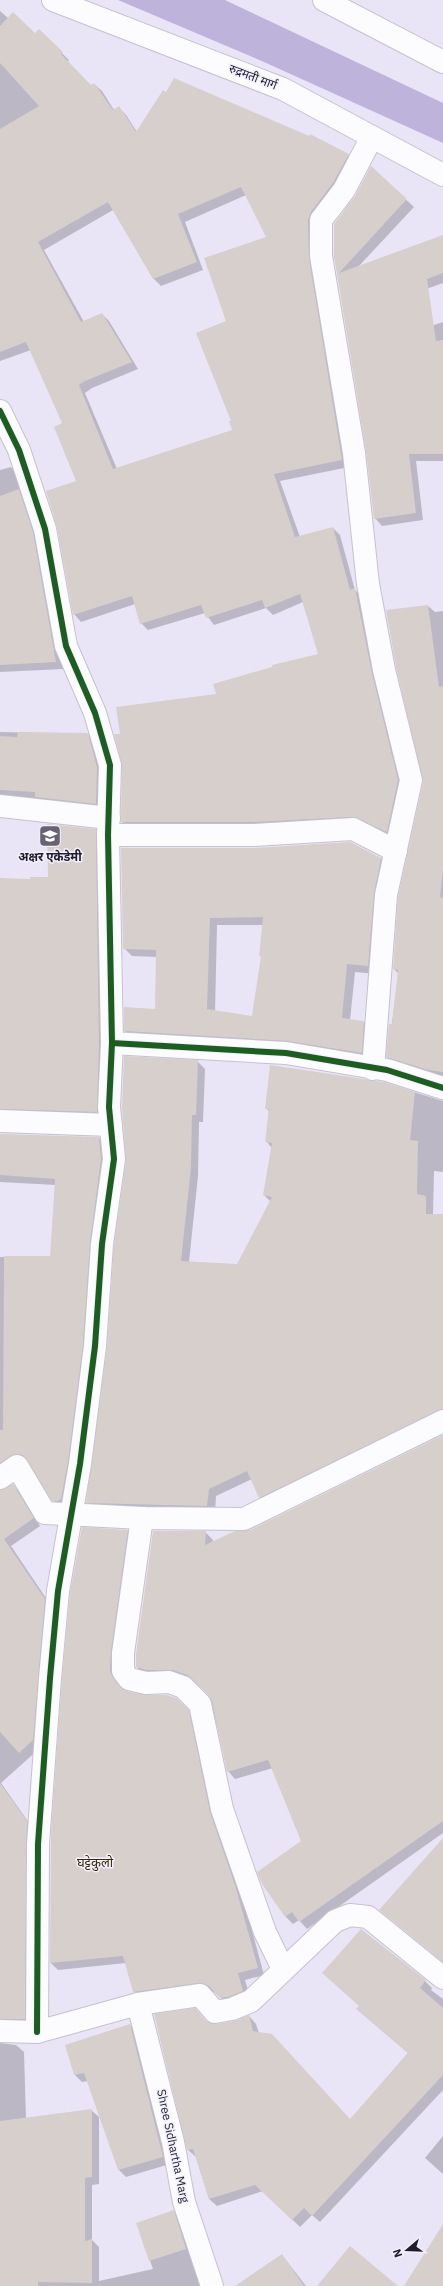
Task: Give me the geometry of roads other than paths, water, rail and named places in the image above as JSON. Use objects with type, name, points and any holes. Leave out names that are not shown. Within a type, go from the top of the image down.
[{"type":"street","name":"रुद्रमती मार्ग","points":[[53,0],[283,89],[443,175]]},
{"type":"street","points":[[324,0],[443,62]]},
{"type":"street","points":[[372,137],[344,190],[321,220],[321,256],[354,453],[368,584],[384,670],[411,780],[386,895],[373,1069]]},
{"type":"street","points":[[0,411],[19,450],[45,529],[66,646],[94,713],[110,765],[109,827],[112,1043],[109,1107],[114,1159],[102,1244],[95,1346],[72,1513],[58,1591],[39,1836],[37,2032]]},
{"type":"street","points":[[0,806],[109,827],[254,835],[353,829],[396,851]]},
{"type":"street","points":[[112,1043],[286,1053],[386,1070],[443,1088]]},
{"type":"street","points":[[0,1121],[111,1125]]},
{"type":"street","points":[[0,1478],[17,1466],[45,1513],[72,1513],[142,1518],[244,1519],[443,1421]]},
{"type":"street","points":[[142,1518],[123,1654],[123,1671],[129,1679],[146,1683],[169,1682],[183,1688],[200,1704],[222,1809],[265,1932],[283,1970]]},
{"type":"street","points":[[0,2031],[37,2032],[138,2004],[200,1995],[215,2012],[232,2009],[251,2001],[334,1921],[350,1915],[368,1917],[441,1974]]},
{"type":"street","name":"Shree Sidhartha Marg","points":[[138,2004],[173,2142],[184,2202],[212,2286]]},
{"type":"place","name":"अक्षर एकेडेमी","points":[[50,836]]},
{"type":"district","name":"घट्टेकुलो","points":[[95,1862]]}]
